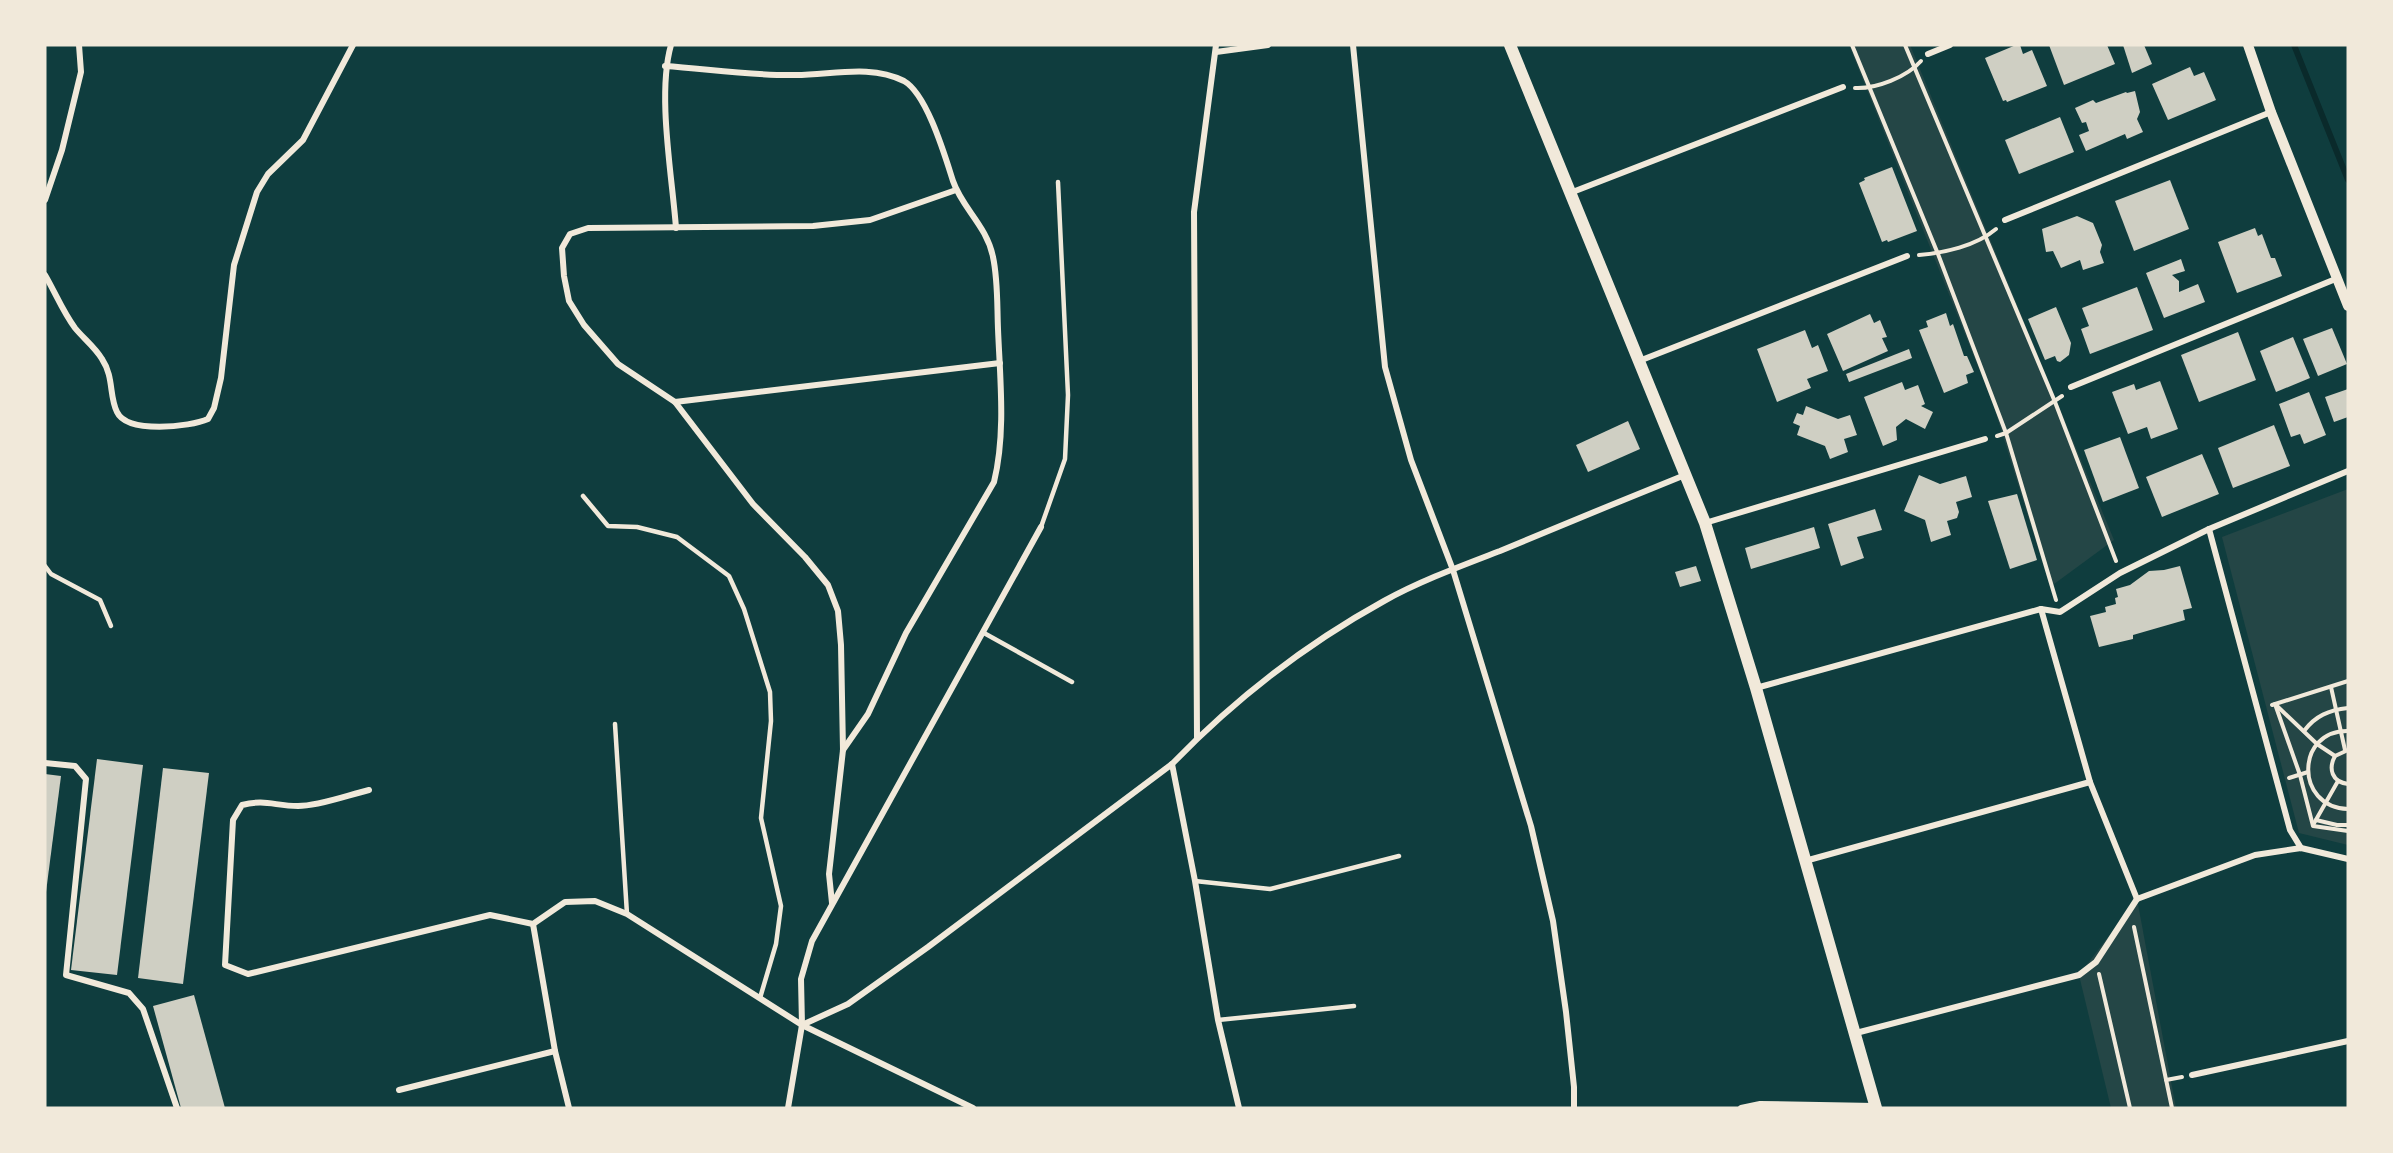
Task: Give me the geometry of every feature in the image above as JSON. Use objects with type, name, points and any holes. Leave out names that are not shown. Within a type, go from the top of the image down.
[{"type":"main road","points":[[1510,45],[1705,523],[1756,688],[1876,1107]]},
{"type":"street","points":[[45,200],[62,150],[81,72],[79,45]]},
{"type":"street","points":[[45,275],[74,327],[103,359],[111,377],[117,412],[124,420],[137,425],[160,426],[196,424],[208,419],[214,408],[220,378],[234,265],[257,192],[267,174],[303,140],[352,45]]},
{"type":"street","points":[[671,45],[665,66],[666,112],[676,228]]},
{"type":"street","points":[[1197,738],[1194,212],[1216,49],[1268,45]]},
{"type":"street","points":[[1353,45],[1385,367],[1411,460],[1453,570],[1531,825],[1553,921],[1567,1022],[1574,1108]]},
{"type":"street","points":[[1928,54],[1950,45]]},
{"type":"street","points":[[2248,45],[2271,112],[2348,306]]},
{"type":"street","points":[[665,66],[796,75],[855,71],[885,75],[905,82],[920,98],[931,119],[956,190],[982,226],[993,256],[999,363],[1000,456],[994,482],[906,633],[868,714],[843,750]]},
{"type":"street","points":[[1569,193],[1843,87]]},
{"type":"street","points":[[2005,220],[2271,112]]},
{"type":"street","points":[[832,903],[829,874],[843,750],[838,611],[828,585],[805,557],[753,504],[675,402],[618,364],[584,325],[570,301],[562,248],[570,234],[588,228],[813,226],[870,220],[956,190]]},
{"type":"street","points":[[1638,361],[1907,256]]},
{"type":"street","points":[[2071,387],[2338,278]]},
{"type":"street","points":[[675,402],[999,363]]},
{"type":"street","points":[[1705,523],[1986,440]]},
{"type":"street","points":[[1756,688],[2041,609],[2060,612],[2120,573],[2209,529],[2348,471]]},
{"type":"street","points":[[802,1025],[848,1004],[866,992],[1172,764],[1197,738],[1297,656],[1334,630],[1386,600],[1453,570],[1685,475]]},
{"type":"street","points":[[789,1108],[802,1025],[801,979],[812,941],[1041,527]]},
{"type":"street","points":[[2209,529],[2290,830],[2301,848]]},
{"type":"street","points":[[2041,609],[2090,782],[2137,899]]},
{"type":"street","points":[[45,762],[75,766],[86,779],[66,975],[129,993],[143,1009],[177,1108]]},
{"type":"street","points":[[1172,764],[1195,881],[1218,1020],[1239,1108]]},
{"type":"street","points":[[1804,861],[2090,782]]},
{"type":"street","points":[[369,790],[301,806],[259,801],[242,805],[233,820],[225,965],[248,974],[490,915],[533,924],[565,902],[595,901],[627,914],[802,1025],[973,1108]]},
{"type":"street","points":[[1856,1034],[2079,975],[2096,962],[2137,899],[2254,855],[2301,848],[2348,859]]},
{"type":"street","points":[[533,924],[555,1051],[569,1108]]},
{"type":"street","points":[[2192,1075],[2348,1041]]},
{"type":"street","points":[[399,1090],[555,1051]]},
{"type":"street","points":[[1741,1108],[1760,1104],[1876,1107]]},
{"type":"lane","points":[[1041,527],[1065,459],[1068,395],[1058,182]]},
{"type":"lane","points":[[583,496],[608,526],[637,527],[677,537],[729,576],[744,609],[770,692],[771,722],[761,818],[781,906],[776,944],[760,998]]},
{"type":"lane","points":[[45,566],[51,574],[100,600],[111,626]]},
{"type":"lane","points":[[984,633],[1072,682]]},
{"type":"lane","points":[[615,724],[627,914]]},
{"type":"lane","points":[[1195,881],[1270,889],[1399,856]]},
{"type":"lane","points":[[1218,1020],[1354,1006]]},
{"type":"path","points":[[1852,45],[1938,254],[2006,433],[2060,612]]},
{"type":"path","points":[[1905,45],[2055,402],[2120,573]]},
{"type":"path","points":[[1843,87],[1869,89],[1914,69],[1928,54]]},
{"type":"path","points":[[1907,256],[1938,254],[1986,237]]},
{"type":"path","points":[[1986,440],[2006,433],[2055,402]]},
{"type":"path","points":[[2257,709],[2348,682]]},
{"type":"path","points":[[2331,687],[2346,750],[2335,756],[2331,766],[2334,777],[2348,784]]},
{"type":"path","points":[[2275,704],[2317,744],[2335,756]]},
{"type":"path","points":[[2275,704],[2300,775],[2313,826]]},
{"type":"path","points":[[2304,731],[2324,713],[2348,708]]},
{"type":"path","points":[[2348,731],[2328,735],[2317,744],[2310,755],[2308,772],[2309,781],[2315,793],[2335,807],[2348,809]]},
{"type":"path","points":[[2285,779],[2308,772]]},
{"type":"path","points":[[2313,826],[2338,781]]},
{"type":"path","points":[[2316,820],[2348,825]]},
{"type":"path","points":[[2313,826],[2348,831]]},
{"type":"path","points":[[2131,910],[2172,1108]]},
{"type":"path","points":[[2096,962],[2130,1108]]},
{"type":"shaded area","points":[[1849,45],[1910,45],[2114,540],[2050,587],[1993,404]]},
{"type":"shaded area","points":[[2348,489],[2348,845],[2299,833],[2222,537]]},
{"type":"shaded area","points":[[2137,899],[2176,1108],[2111,1108],[2079,975]]},
{"type":"building","points":[[2020,45],[2023,54],[2032,50],[2047,86],[2007,102],[2003,101],[1985,58]]},
{"type":"building","points":[[2049,45],[2107,45],[2115,64],[2064,85]]},
{"type":"building","points":[[2123,45],[2144,45],[2152,64],[2132,73]]},
{"type":"building","points":[[2190,67],[2194,76],[2204,72],[2216,100],[2168,120],[2152,84]]},
{"type":"building","points":[[2135,91],[2140,112],[2137,119],[2143,132],[2127,139],[2125,134],[2086,151],[2079,135],[2089,131],[2086,122],[2082,123],[2075,108],[2093,100],[2096,103]]},
{"type":"building","points":[[2060,117],[2074,152],[2019,174],[2005,140]]},
{"type":"building","points":[[1892,167],[1917,231],[1882,242],[1859,183],[1865,180],[1864,178]]},
{"type":"building","points":[[2170,180],[2189,229],[2134,251],[2115,201]]},
{"type":"building","points":[[2077,216],[2093,223],[2102,245],[2100,252],[2104,263],[2083,270],[2080,260],[2061,268],[2053,251],[2046,252],[2042,229]]},
{"type":"building","points":[[2255,228],[2258,236],[2262,234],[2271,258],[2275,258],[2282,276],[2237,293],[2218,242]]},
{"type":"building","points":[[2181,259],[2185,271],[2172,275],[2179,281],[2179,292],[2198,284],[2205,302],[2164,318],[2146,273]]},
{"type":"building","points":[[2137,287],[2153,330],[2090,354],[2081,329],[2089,326],[2082,308]]},
{"type":"building","points":[[2056,307],[2071,343],[2069,355],[2060,362],[2055,356],[2045,360],[2028,319]]},
{"type":"building","points":[[1946,313],[1950,326],[1953,324],[1964,356],[1967,356],[1974,372],[1966,375],[1968,383],[1944,393],[1919,330],[1928,327],[1926,321]]},
{"type":"building","points":[[1870,314],[1874,323],[1880,320],[1887,337],[1882,338],[1888,351],[1843,371],[1827,334]]},
{"type":"building","points":[[2332,328],[2347,364],[2318,376],[2303,339]]},
{"type":"building","points":[[1805,330],[1812,348],[1818,345],[1828,371],[1807,379],[1811,388],[1777,402],[1757,349]]},
{"type":"building","points":[[2238,332],[2256,380],[2199,402],[2181,355]]},
{"type":"building","points":[[2293,337],[2310,378],[2276,392],[2260,351]]},
{"type":"building","points":[[1909,349],[1912,358],[1849,382],[1846,374]]},
{"type":"building","points":[[2160,381],[2178,429],[2151,439],[2147,427],[2128,434],[2112,392],[2134,384],[2136,390]]},
{"type":"building","points":[[1902,382],[1905,390],[1918,385],[1925,404],[1921,406],[1933,412],[1925,429],[1906,419],[1896,427],[1897,440],[1883,446],[1864,397]]},
{"type":"building","points":[[2348,389],[2348,417],[2334,422],[2325,397]]},
{"type":"building","points":[[2309,392],[2326,435],[2304,444],[2300,434],[2291,437],[2279,404]]},
{"type":"building","points":[[1806,406],[1838,419],[1850,415],[1857,435],[1844,439],[1848,452],[1830,459],[1825,446],[1797,435],[1800,426],[1793,423],[1797,413],[1803,415]]},
{"type":"building","points":[[1628,421],[1640,449],[1588,472],[1576,445]]},
{"type":"building","points":[[2274,425],[2290,466],[2233,488],[2218,448]]},
{"type":"building","points":[[2120,437],[2139,488],[2103,502],[2084,450]]},
{"type":"building","points":[[2202,454],[2219,494],[2162,517],[2146,477]]},
{"type":"building","points":[[1919,475],[1940,484],[1966,476],[1972,497],[1956,502],[1959,512],[1957,518],[1947,521],[1951,535],[1931,542],[1925,520],[1904,511]]},
{"type":"building","points":[[2017,494],[2037,560],[2010,569],[1988,501]]},
{"type":"building","points":[[1875,509],[1882,530],[1857,537],[1864,558],[1841,566],[1828,524]]},
{"type":"building","points":[[1814,527],[1820,548],[1751,569],[1745,548]]},
{"type":"building","points":[[1696,566],[1701,581],[1680,587],[1675,572]]},
{"type":"building","points":[[2180,566],[2192,608],[2183,610],[2185,620],[2133,635],[2133,639],[2099,647],[2090,616],[2106,612],[2105,607],[2116,604],[2115,598],[2118,597],[2116,589],[2130,585],[2149,571]]},
{"type":"building","points":[[97,759],[143,765],[117,975],[71,970]]},
{"type":"building","points":[[163,768],[209,773],[183,984],[138,978]]},
{"type":"building","points":[[45,774],[61,776],[46,892],[45,891]]},
{"type":"building","points":[[194,995],[225,1108],[181,1108],[153,1006]]},
{"type":"waterway","points":[[2294,45],[2348,180]]}]
